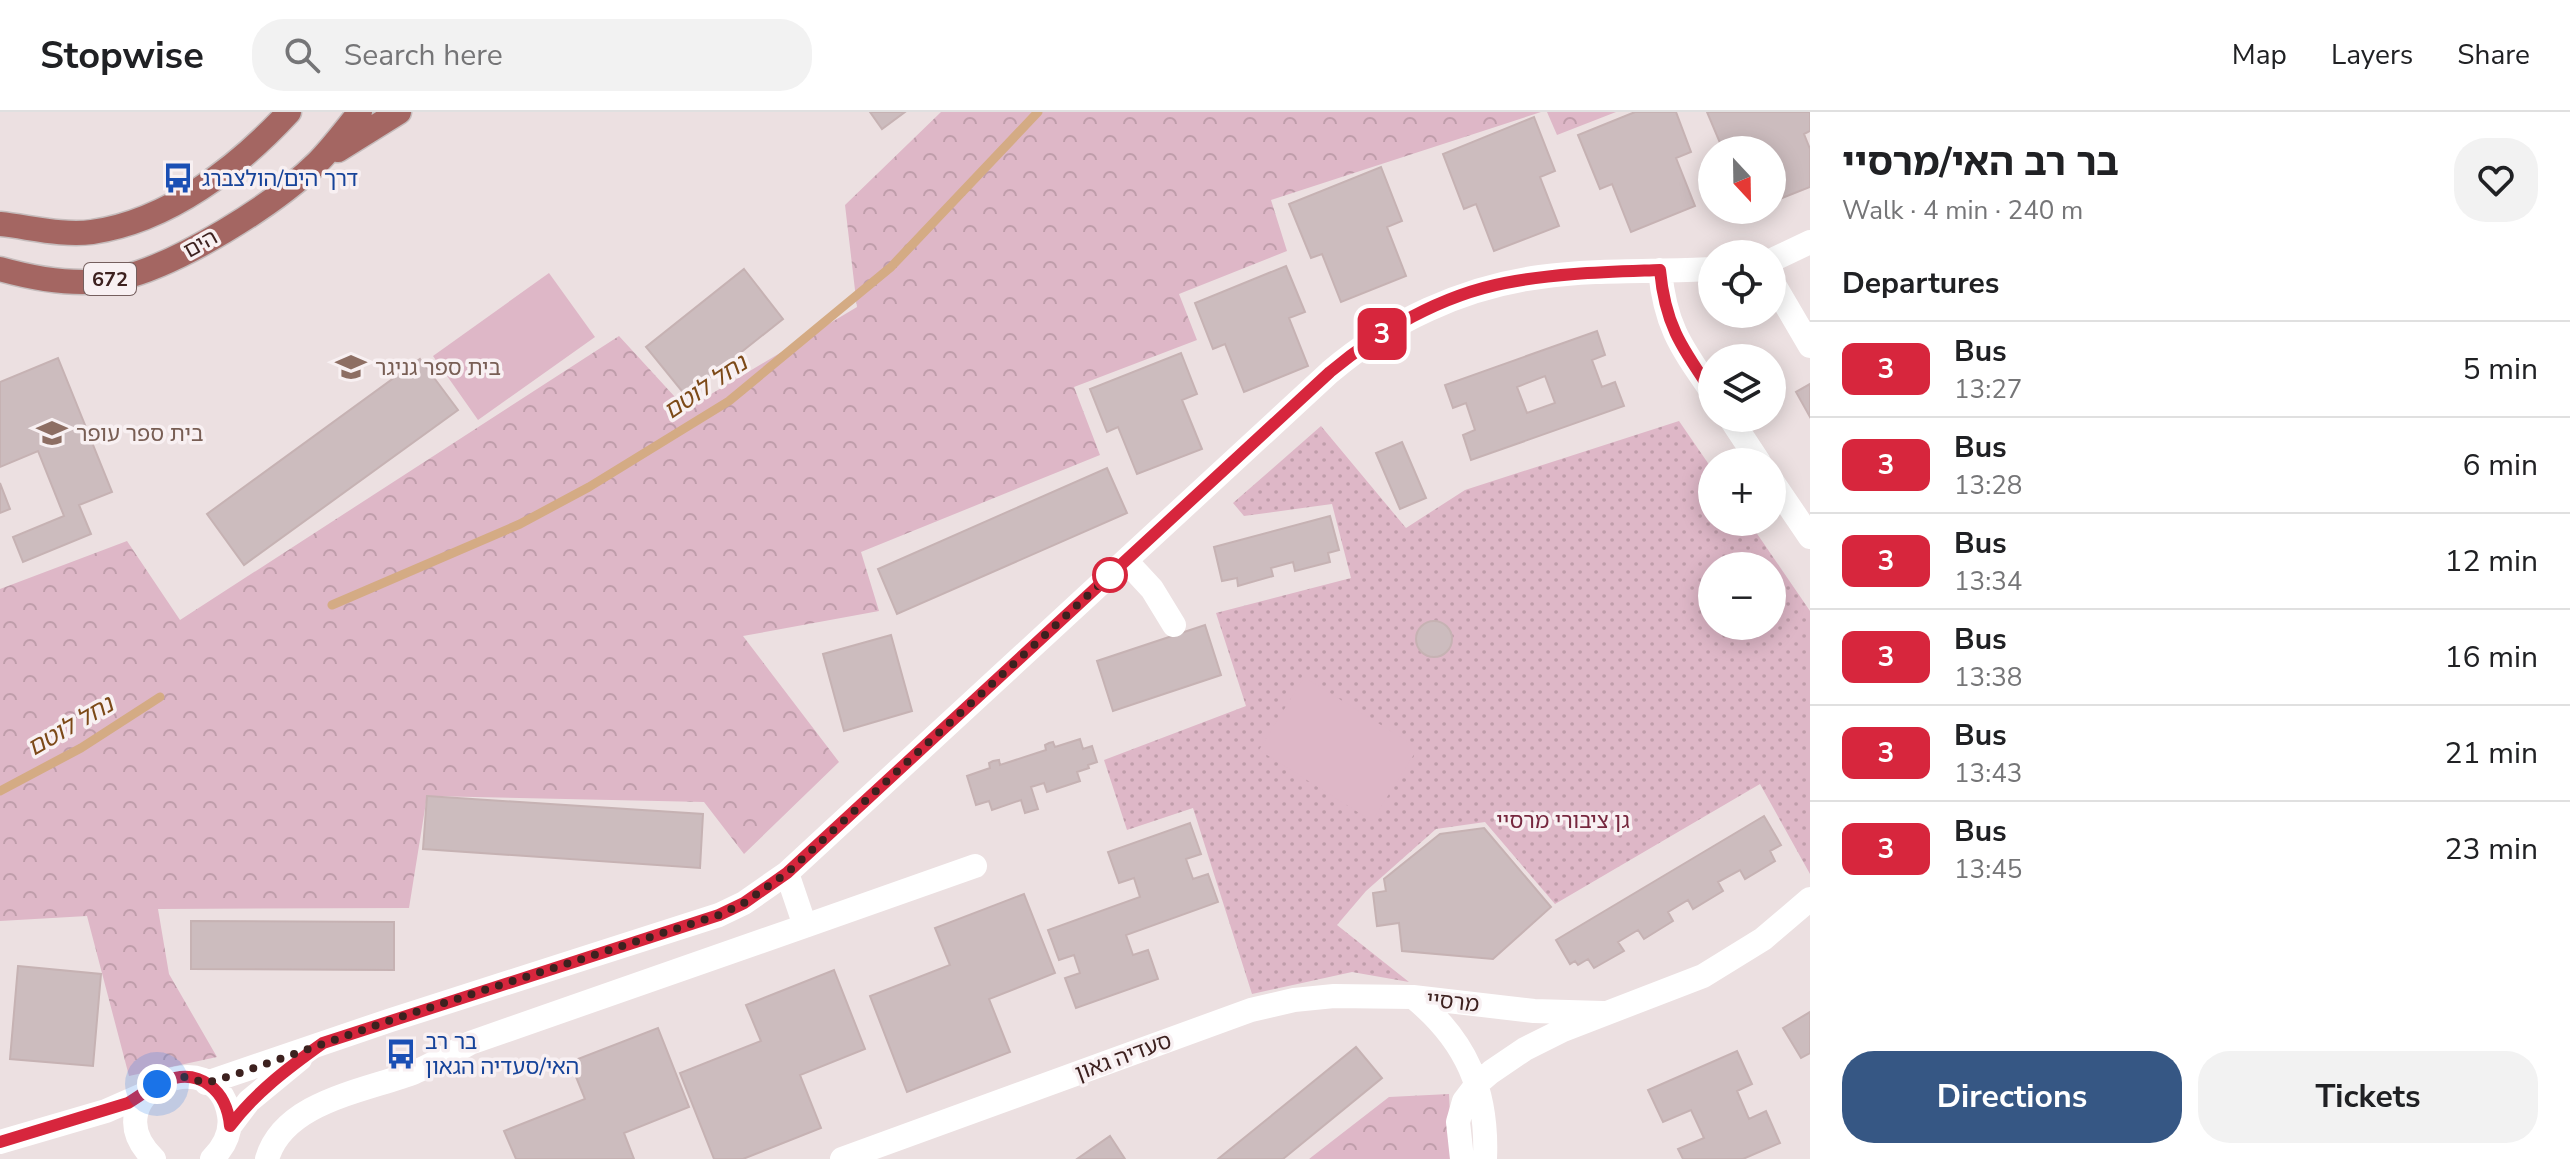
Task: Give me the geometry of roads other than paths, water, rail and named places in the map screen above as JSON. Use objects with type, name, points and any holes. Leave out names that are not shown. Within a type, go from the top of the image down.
[{"type":"main road","name":"672","points":[[0,224],[89,232],[147,217],[182,199],[231,166],[289,112]]},
{"type":"main road","name":"הים","points":[[8,274],[57,281],[88,282],[120,278],[147,270],[193,249],[279,194],[316,164],[360,112]]},
{"type":"main road","points":[[316,164],[399,112]]},
{"type":"street","points":[[1786,253],[1810,242]]},
{"type":"street","points":[[206,1083],[719,915],[744,903],[787,873],[1357,349],[1431,309],[1502,283],[1556,275],[1698,269]]},
{"type":"street","points":[[1660,270],[1662,296],[1670,324],[1698,371]]},
{"type":"street","points":[[1786,305],[1810,346]]},
{"type":"street","points":[[1786,502],[1810,537]]},
{"type":"street","points":[[1126,561],[1152,589],[1174,625]]},
{"type":"street","points":[[267,1159],[278,1136],[296,1117],[333,1100],[418,1071],[470,1043],[975,866]]},
{"type":"street","points":[[787,873],[805,926]]},
{"type":"street","name":"מרסיי","points":[[1462,1159],[1458,1122],[1464,1101],[1477,1084],[1525,1049],[1603,1013],[1637,1003],[1703,976],[1763,939],[1810,899]]},
{"type":"street","name":"סעדיה גאון","points":[[842,1159],[1251,1010],[1294,1000],[1334,996],[1413,997]]},
{"type":"street","name":"מרסיי","points":[[1413,997],[1534,1011],[1603,1013]]},
{"type":"street","name":"מרסיי","points":[[1413,997],[1447,1029],[1477,1084],[1484,1112],[1485,1159]]},
{"type":"street","points":[[212,1159],[232,1141],[249,1101],[323,1043]]},
{"type":"street","points":[[154,1159],[137,1134],[136,1119],[140,1105],[157,1084],[181,1076],[206,1083],[224,1101],[229,1112],[232,1141]]},
{"type":"street","points":[[270,1082],[296,1117]]},
{"type":"street","points":[[0,1142],[106,1111],[147,1093]]},
{"type":"waterway","name":"נחל לוטם","points":[[332,605],[520,524],[589,487],[729,401],[891,267],[1038,112]]},
{"type":"waterway","name":"נחל לוטם","points":[[0,791],[81,748],[160,697]]},
{"type":"place","name":"דרך הים/הולצברג","points":[[178,178]]},
{"type":"place","name":"בית ספר גניגר","points":[[351,367]]},
{"type":"place","name":"בית ספר עופר","points":[[52,433]]},
{"type":"place","name":"בר רב האי/סעדיה הגאון","points":[[401,1054]]},
{"type":"park label","name":"גן ציבורי מרסיי","points":[[1563,820]]}]
